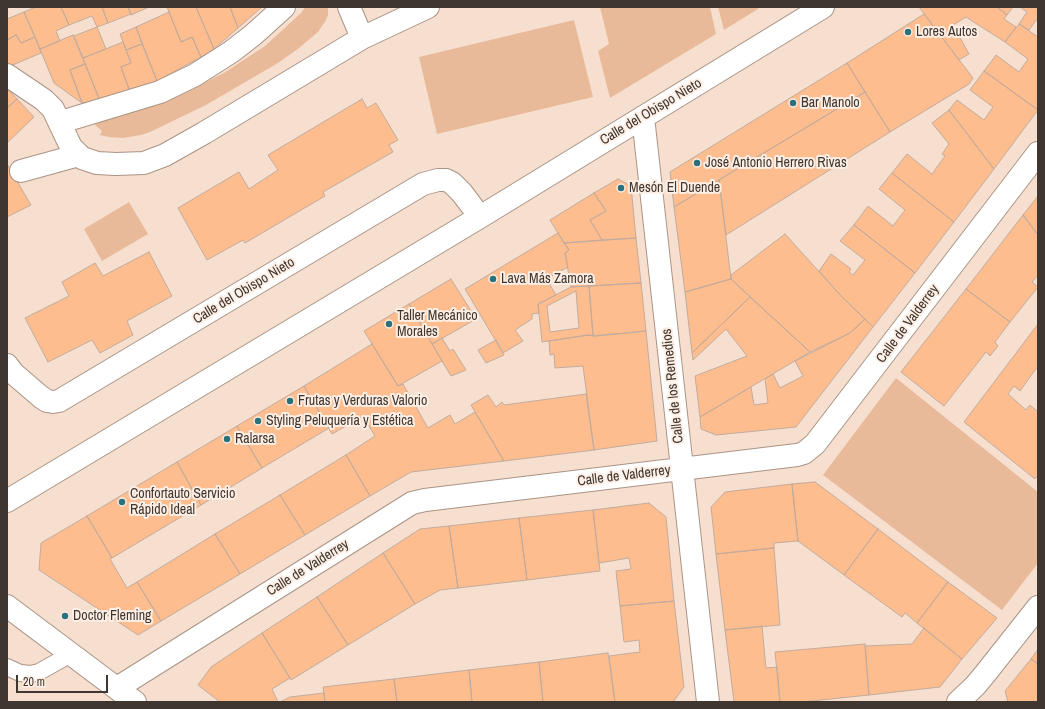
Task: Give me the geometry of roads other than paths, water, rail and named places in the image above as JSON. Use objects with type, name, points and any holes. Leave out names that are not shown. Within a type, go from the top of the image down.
[{"type":"street","points":[[61,122],[160,92],[195,75],[231,52],[253,35],[284,7]]},
{"type":"street","points":[[349,7],[362,38]]},
{"type":"street","points":[[7,75],[54,109],[71,147],[79,155],[85,159],[97,163],[135,164],[155,160],[228,120],[362,38],[428,7]]},
{"type":"street","name":"Calle del Obispo Nieto","points":[[7,501],[480,217],[823,7]]},
{"type":"street","name":"Calle de los Remedios","points":[[643,117],[708,702]]},
{"type":"street","name":"Calle de Valderrey","points":[[117,688],[412,503],[425,500],[797,455],[810,450],[1038,153]]},
{"type":"street","points":[[21,171],[79,155]]},
{"type":"street","name":"Calle del Obispo Nieto","points":[[7,365],[13,373],[41,397],[47,401],[59,401],[423,184],[438,180],[446,180],[452,183],[462,193],[480,217]]},
{"type":"street","points":[[7,606],[135,702]]},
{"type":"street","points":[[958,702],[975,686],[1038,607]]},
{"type":"lane","points":[[7,667],[20,673],[31,674],[39,672],[71,654]]},
{"type":"place","name":"Lores Autos","points":[[908,32]]},
{"type":"place","name":"Bar Manolo","points":[[793,103]]},
{"type":"place","name":"José Antonio Herrero Rivas","points":[[697,163]]},
{"type":"place","name":"Mesón El Duende","points":[[621,188]]},
{"type":"place","name":"Lava Más Zamora","points":[[493,279]]},
{"type":"place","name":"Taller Mecánico Morales","points":[[389,324]]},
{"type":"place","name":"Frutas y Verduras Valorio","points":[[290,401]]},
{"type":"place","name":"Styling Peluquería y Estética","points":[[258,421]]},
{"type":"place","name":"Ralarsa","points":[[227,439]]},
{"type":"place","name":"Confortauto Servicio Rápido Ideal","points":[[122,502]]},
{"type":"place","name":"Doctor Fleming","points":[[65,616]]}]
